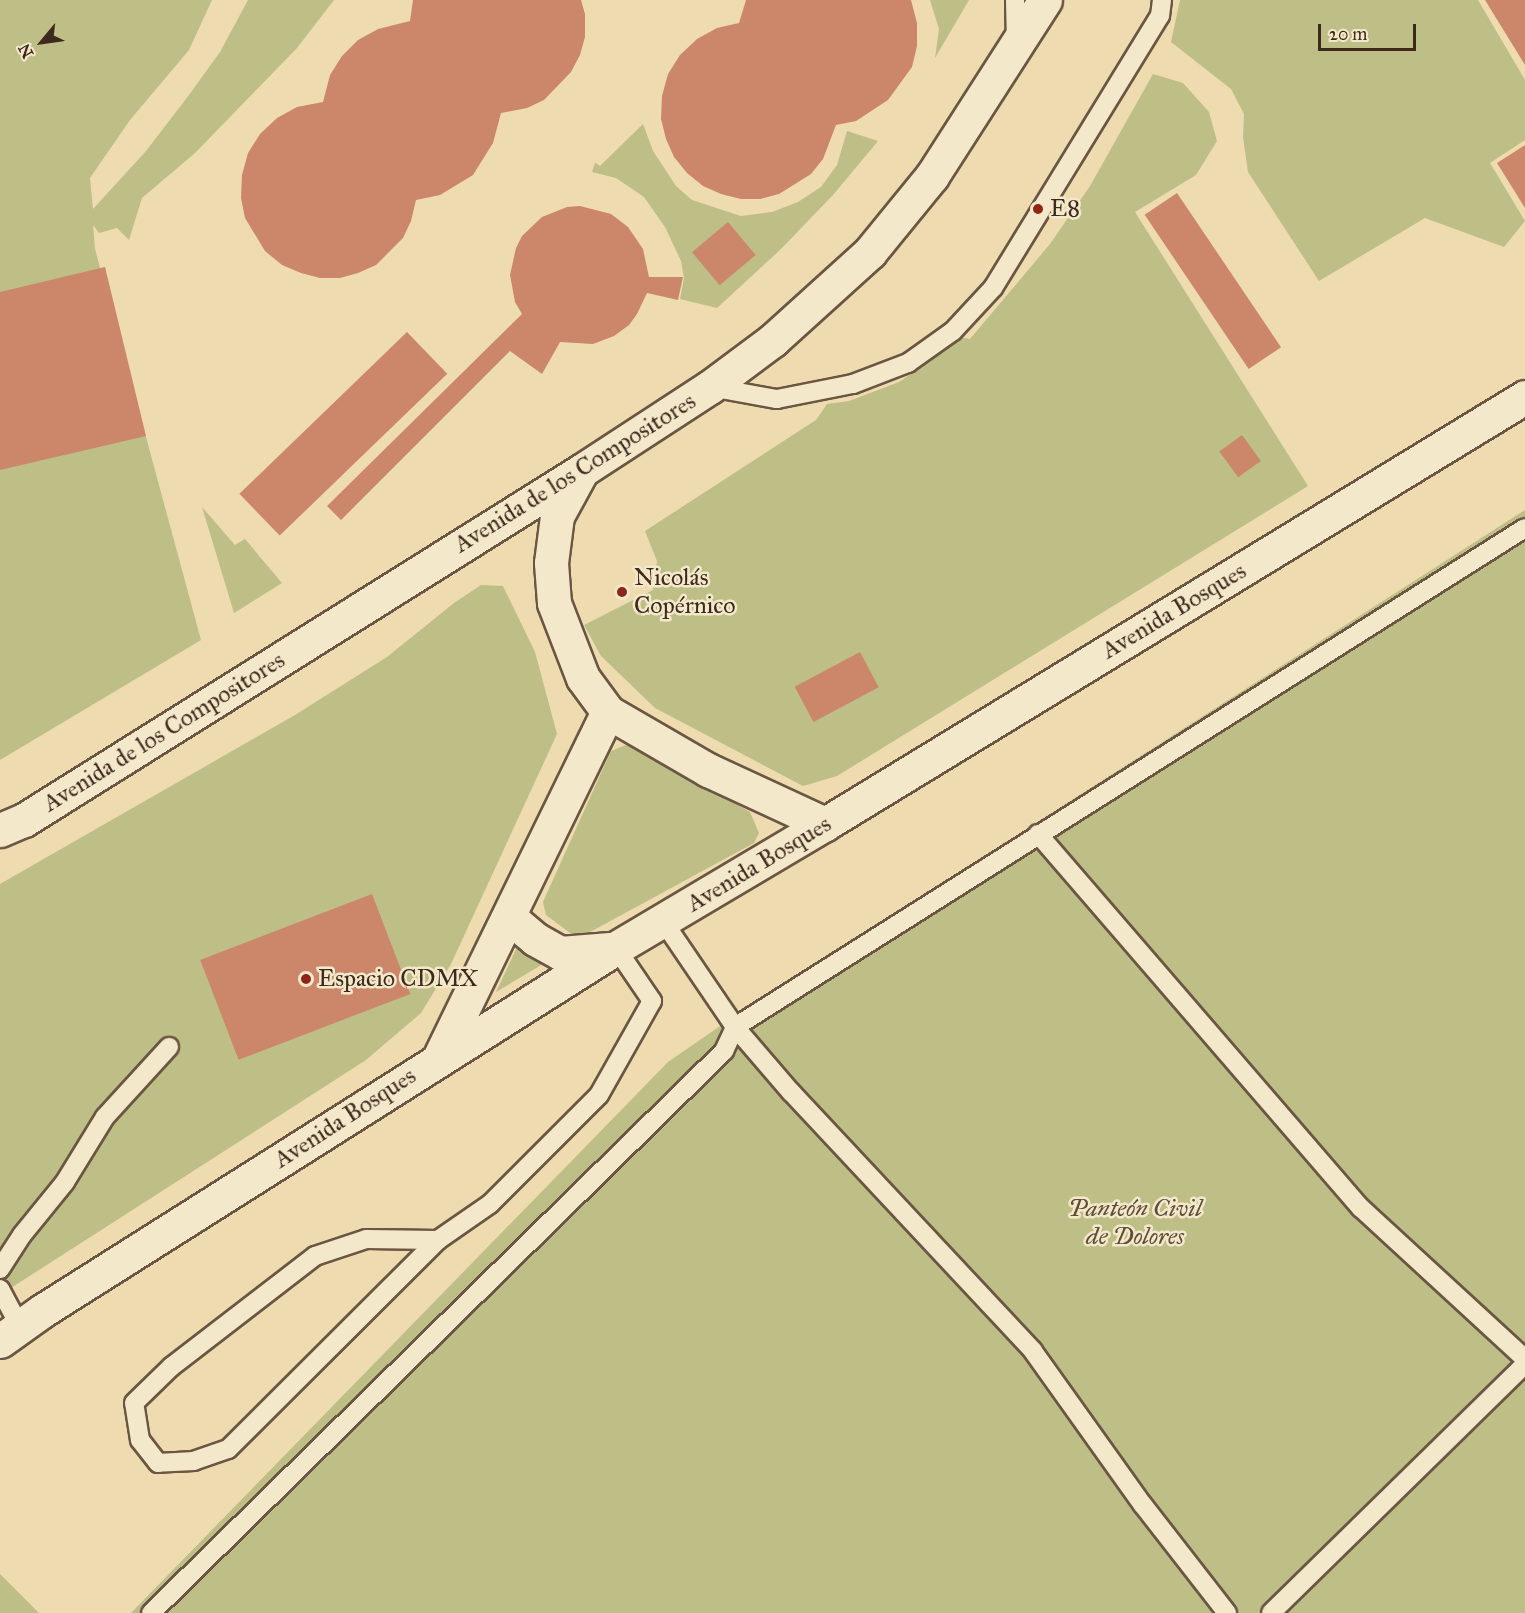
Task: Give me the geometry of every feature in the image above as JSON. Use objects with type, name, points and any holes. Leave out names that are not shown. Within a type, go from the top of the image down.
[{"type":"street","name":"Avenida de los Compositores","points":[[0,830],[24,820],[581,471],[710,387],[774,340],[870,252],[932,176],[1016,49],[1045,0]]},
{"type":"street","name":"Avenida Bosques","points":[[10,1334],[439,1058],[616,948],[825,824],[1525,397]]},
{"type":"street","points":[[581,471],[557,516],[551,563],[554,603],[583,678],[608,712],[708,770],[825,824]]},
{"type":"street","points":[[439,1058],[510,917],[608,712]]},
{"type":"street","points":[[510,917],[535,939],[560,953],[616,948]]},
{"type":"lane","points":[[1015,0],[1016,49]]},
{"type":"lane","points":[[710,387],[777,399],[853,384],[908,363],[954,331],[993,288],[1160,16],[1162,0]]},
{"type":"lane","points":[[151,1613],[724,1051],[735,1027],[1525,528]]},
{"type":"lane","points":[[1038,834],[1361,1208],[1525,1359]]},
{"type":"lane","points":[[663,921],[735,1027],[791,1092],[1033,1351],[1143,1505],[1227,1613]]},
{"type":"lane","points":[[438,1240],[366,1239],[315,1256],[171,1367],[134,1403],[140,1440],[158,1463],[194,1461],[228,1449],[438,1240],[490,1204],[599,1095],[652,1001],[616,948]]},
{"type":"lane","points":[[0,1269],[22,1235],[65,1182],[105,1118],[169,1047]]},
{"type":"lane","points":[[0,1290],[10,1334]]},
{"type":"lane","points":[[1271,1613],[1480,1405],[1525,1364]]},
{"type":"green space","points":[[0,0],[212,0],[189,50],[130,120],[90,178],[93,209],[146,151],[189,95],[220,52],[248,0],[334,0],[297,48],[195,153],[142,198],[129,240],[117,228],[99,233],[93,225],[95,249],[201,640],[0,760]]},
{"type":"green space","points":[[930,0],[969,0],[935,58],[939,29]]},
{"type":"green space","points":[[1180,0],[1478,0],[1525,80],[1525,140],[1490,163],[1525,221],[1504,247],[1425,218],[1319,281],[1248,172],[1243,137],[1244,114],[1231,89],[1171,42]]},
{"type":"green space","points":[[1153,74],[1183,83],[1209,112],[1217,141],[1196,175],[1135,212],[1308,486],[837,776],[803,786],[655,708],[601,656],[584,625],[653,590],[657,561],[645,531],[816,420],[827,404],[849,401],[899,382],[926,364],[955,336],[970,339],[1050,244],[1090,186]]},
{"type":"green space","points":[[643,124],[653,151],[676,186],[692,200],[741,216],[772,212],[798,202],[821,187],[837,165],[847,131],[878,141],[833,195],[780,250],[717,308],[680,299],[684,278],[681,261],[665,227],[644,197],[616,178],[592,172],[595,163],[600,166]]},
{"type":"green space","points":[[202,507],[235,545],[245,539],[282,583],[234,613]]},
{"type":"green space","name":"Panteón Civil de Dolores","points":[[1525,510],[1525,1613],[131,1613],[668,1062],[739,1013]]},
{"type":"green space","points":[[481,585],[503,586],[535,652],[557,734],[451,964],[421,1013],[366,1060],[0,1295],[0,884],[295,715],[387,657],[454,603]]},
{"type":"green space","points":[[626,745],[647,753],[750,812],[759,833],[754,843],[592,931],[574,936],[546,915],[543,902],[611,751]]},
{"type":"green space","points":[[519,943],[527,954],[543,964],[496,992]]},
{"type":"green space","points":[[0,1574],[39,1613],[0,1613]]},
{"type":"building","points":[[413,0],[581,0],[585,14],[585,37],[580,55],[571,72],[544,100],[527,108],[501,113],[493,143],[473,175],[440,195],[416,200],[411,221],[403,238],[376,265],[340,278],[320,278],[282,265],[265,251],[245,218],[241,198],[242,175],[248,153],[260,134],[277,118],[297,107],[323,102],[330,75],[342,56],[358,40],[378,29],[410,21]]},
{"type":"building","points":[[746,0],[911,0],[917,23],[917,46],[912,67],[888,100],[856,121],[836,125],[823,159],[811,174],[779,194],[760,199],[741,199],[703,186],[687,173],[674,157],[661,119],[662,96],[668,74],[680,55],[697,39],[717,28],[739,23]]},
{"type":"building","points":[[1485,0],[1525,0],[1525,65]]},
{"type":"building","points":[[1525,145],[1525,208],[1497,163]]},
{"type":"building","points":[[1177,193],[1281,347],[1249,369],[1145,215]]},
{"type":"building","points":[[580,206],[611,214],[628,227],[643,249],[649,277],[683,277],[678,300],[647,293],[629,325],[614,336],[593,344],[560,342],[542,374],[510,351],[341,520],[327,506],[522,314],[515,302],[510,275],[516,248],[522,236],[542,217],[567,207]]},
{"type":"building","points":[[728,222],[756,255],[720,285],[692,252]]},
{"type":"building","points":[[105,267],[146,436],[0,470],[0,292]]},
{"type":"building","points":[[407,332],[447,374],[280,536],[239,494]]},
{"type":"building","points":[[1242,435],[1261,461],[1238,477],[1219,451]]},
{"type":"building","points":[[860,652],[879,687],[813,722],[795,687]]},
{"type":"building","name":"Espacio CDMX","points":[[372,894],[410,994],[239,1060],[200,960]]},
{"type":"place","name":"E8","points":[[1038,209]]},
{"type":"place","name":"Nicolás Copérnico","points":[[622,592]]},
{"type":"place","name":"Espacio CDMX","points":[[306,979]]}]
